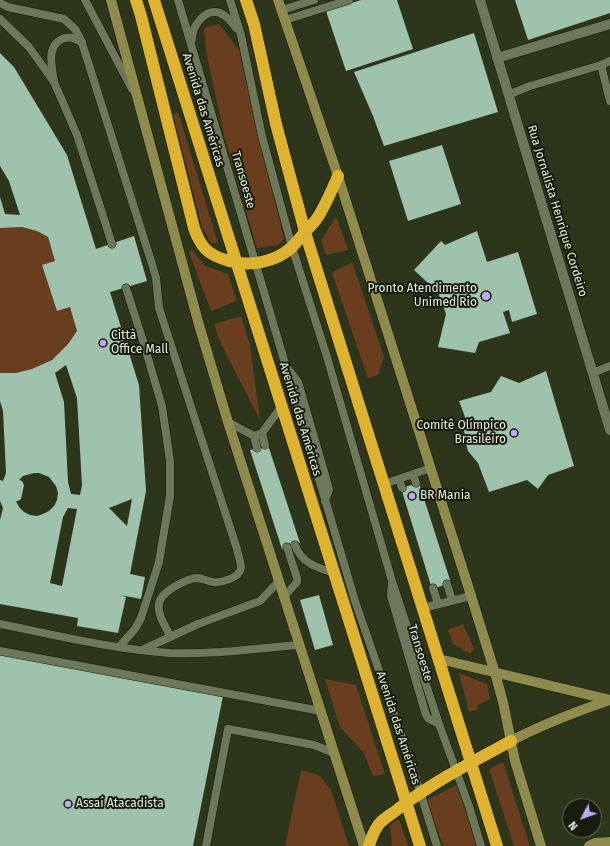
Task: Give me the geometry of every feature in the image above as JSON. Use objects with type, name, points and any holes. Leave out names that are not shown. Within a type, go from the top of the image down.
[{"type":"highway","points":[[136,0],[197,238],[207,251],[220,258],[237,263],[255,263],[270,260],[292,247],[317,218],[327,201],[338,176]]},
{"type":"highway","name":"Avenida das Américas","points":[[154,0],[420,846]]},
{"type":"highway","points":[[246,0],[254,24],[276,124],[305,232],[497,846]]},
{"type":"highway","points":[[369,846],[375,830],[380,822],[406,802],[511,741]]},
{"type":"main road","points":[[112,0],[199,324],[228,422],[364,846]]},
{"type":"main road","points":[[282,10],[338,176],[432,468],[495,673],[503,702],[519,778],[541,846]]},
{"type":"main road","points":[[439,659],[610,700]]},
{"type":"main road","points":[[511,741],[557,718],[610,700]]},
{"type":"main road","points":[[589,846],[595,843],[610,842]]},
{"type":"street","name":"Rua Jornalista Henrique Cordeiro","points":[[480,0],[610,430]]},
{"type":"street","points":[[497,58],[610,24]]},
{"type":"lane","points":[[84,0],[141,106]]},
{"type":"lane","name":"Transoeste","points":[[178,0],[286,367],[298,382],[329,490],[326,501],[352,591],[361,603],[397,716],[397,724],[437,846]]},
{"type":"lane","name":"Transoeste","points":[[230,0],[241,35],[262,136],[292,247],[327,357],[324,361],[325,365],[359,484],[365,489],[392,581],[390,588],[391,596],[426,715],[429,719],[439,724],[457,771],[481,846]]},
{"type":"lane","points":[[282,10],[314,0]]},
{"type":"lane","points":[[282,10],[349,0]]},
{"type":"lane","points":[[0,3],[8,7],[64,19],[75,29],[82,43],[156,278],[160,308],[237,550],[241,566],[238,574],[224,581],[213,582],[197,578],[175,586],[162,596],[158,604],[160,614],[170,636]]},
{"type":"lane","points":[[192,46],[192,34],[196,24],[201,18],[214,12],[220,13],[232,22],[241,35]]},
{"type":"lane","points":[[0,19],[28,47],[54,82],[77,135],[112,244]]},
{"type":"lane","points":[[54,82],[51,54],[54,45],[59,40],[67,37],[76,38],[82,43]]},
{"type":"lane","points":[[508,95],[530,86],[610,62]]},
{"type":"lane","points":[[601,64],[610,100]]},
{"type":"lane","points":[[119,647],[135,629],[141,618],[159,562],[170,496],[170,461],[162,406],[126,288]]},
{"type":"lane","points":[[593,373],[610,366]]},
{"type":"lane","points":[[258,435],[282,406]]},
{"type":"lane","points":[[228,422],[258,435]]},
{"type":"lane","points":[[258,435],[261,447]]},
{"type":"lane","points":[[384,484],[432,468]]},
{"type":"lane","points":[[414,474],[416,483]]},
{"type":"lane","points":[[399,479],[402,488]]},
{"type":"lane","points":[[284,597],[297,582],[298,578],[292,548],[310,564],[334,573]]},
{"type":"lane","points":[[142,650],[170,636],[260,600],[279,581]]},
{"type":"lane","points":[[447,584],[452,600]]},
{"type":"lane","points":[[433,588],[438,604]]},
{"type":"lane","points":[[423,608],[471,596]]},
{"type":"lane","points":[[0,624],[119,647],[169,653],[207,653],[300,645]]},
{"type":"lane","points":[[0,651],[321,712]]},
{"type":"lane","points":[[206,846],[228,729],[314,745],[334,753]]},
{"type":"shaded area","points":[[219,24],[239,50],[284,239],[278,245],[257,248],[224,135],[206,51],[204,28]]},
{"type":"shaded area","points":[[178,112],[218,243],[211,243],[202,227],[173,114]]},
{"type":"shaded area","points":[[336,216],[348,250],[326,255],[321,241]]},
{"type":"shaded area","points":[[22,227],[37,231],[48,237],[55,261],[42,265],[57,311],[70,307],[77,331],[69,342],[45,364],[25,372],[0,373],[0,228]]},
{"type":"shaded area","points":[[192,250],[205,266],[228,274],[237,301],[211,311],[189,252]]},
{"type":"shaded area","points":[[352,262],[384,357],[378,375],[368,378],[332,273]]},
{"type":"shaded area","points":[[241,316],[250,345],[260,420],[221,344],[214,324]]},
{"type":"shaded area","points":[[463,624],[474,649],[470,654],[453,644],[448,630]]},
{"type":"shaded area","points":[[459,673],[487,684],[490,699],[478,705],[477,710],[469,712]]},
{"type":"shaded area","points":[[325,679],[356,685],[385,774],[373,776],[364,753],[340,727]]},
{"type":"shaded area","points":[[503,762],[530,846],[514,846],[489,769]]},
{"type":"shaded area","points":[[301,770],[319,775],[331,790],[349,846],[285,846]]},
{"type":"shaded area","points":[[457,785],[477,846],[443,846],[427,800]]},
{"type":"shaded area","points":[[399,819],[408,846],[392,846],[390,825]]},
{"type":"building","points":[[361,0],[397,0],[413,49],[346,71],[326,11]]},
{"type":"building","points":[[515,0],[610,0],[610,13],[528,40]]},
{"type":"building","points":[[474,33],[498,112],[384,146],[354,72]]},
{"type":"building","name":"Città Office Mall","points":[[0,53],[14,67],[67,155],[96,249],[134,236],[147,281],[110,292],[139,385],[146,491],[130,574],[145,577],[141,599],[120,595],[126,597],[118,633],[77,626],[78,618],[0,604],[0,520],[3,508],[0,501],[0,480],[3,481],[6,473],[3,411],[0,401],[0,373],[16,373],[32,369],[52,360],[68,344],[77,331],[70,307],[57,311],[42,265],[55,261],[48,237],[37,231],[22,227],[0,228],[0,197],[5,214],[20,215],[9,181],[0,166]],"holes":[[[66,365],[77,398],[82,485],[80,495],[71,494],[68,482],[64,402],[55,373]],[[39,473],[49,477],[56,486],[58,493],[57,500],[49,511],[37,516],[30,515],[19,507],[16,501],[21,499],[24,485],[22,481],[19,480],[23,476]],[[132,499],[127,526],[109,508]],[[68,508],[77,509],[62,586],[50,583],[63,517]]]},
{"type":"building","points":[[442,145],[461,204],[408,221],[389,161]]},
{"type":"building","name":"Pronto Atendimento Unimed Rio","points":[[477,231],[487,262],[518,252],[537,314],[512,322],[509,310],[503,312],[510,333],[479,342],[475,353],[438,347],[446,314],[438,292],[414,270],[441,241],[445,245]]},
{"type":"building","name":"Comitê Olímpico Brasileiro","points":[[546,371],[574,466],[548,475],[538,489],[527,480],[489,492],[478,463],[468,451],[464,430],[465,417],[459,401],[491,392],[501,376],[519,383]]},
{"type":"building","points":[[268,445],[300,543],[282,549],[250,450]]},
{"type":"building","points":[[419,483],[451,583],[432,589],[401,488]]},
{"type":"building","points":[[319,595],[333,645],[315,650],[300,600]]},
{"type":"building","points":[[0,652],[223,696],[193,846],[0,846]]},
{"type":"place","name":"Pronto Atendimento Unimed Rio","points":[[486,296]]},
{"type":"place","name":"Città Office Mall","points":[[103,343]]},
{"type":"place","name":"Comitê Olímpico Brasileiro","points":[[514,433]]},
{"type":"place","name":"BR Mania","points":[[412,496]]},
{"type":"place","name":"Assaí Atacadista","points":[[68,804]]}]
